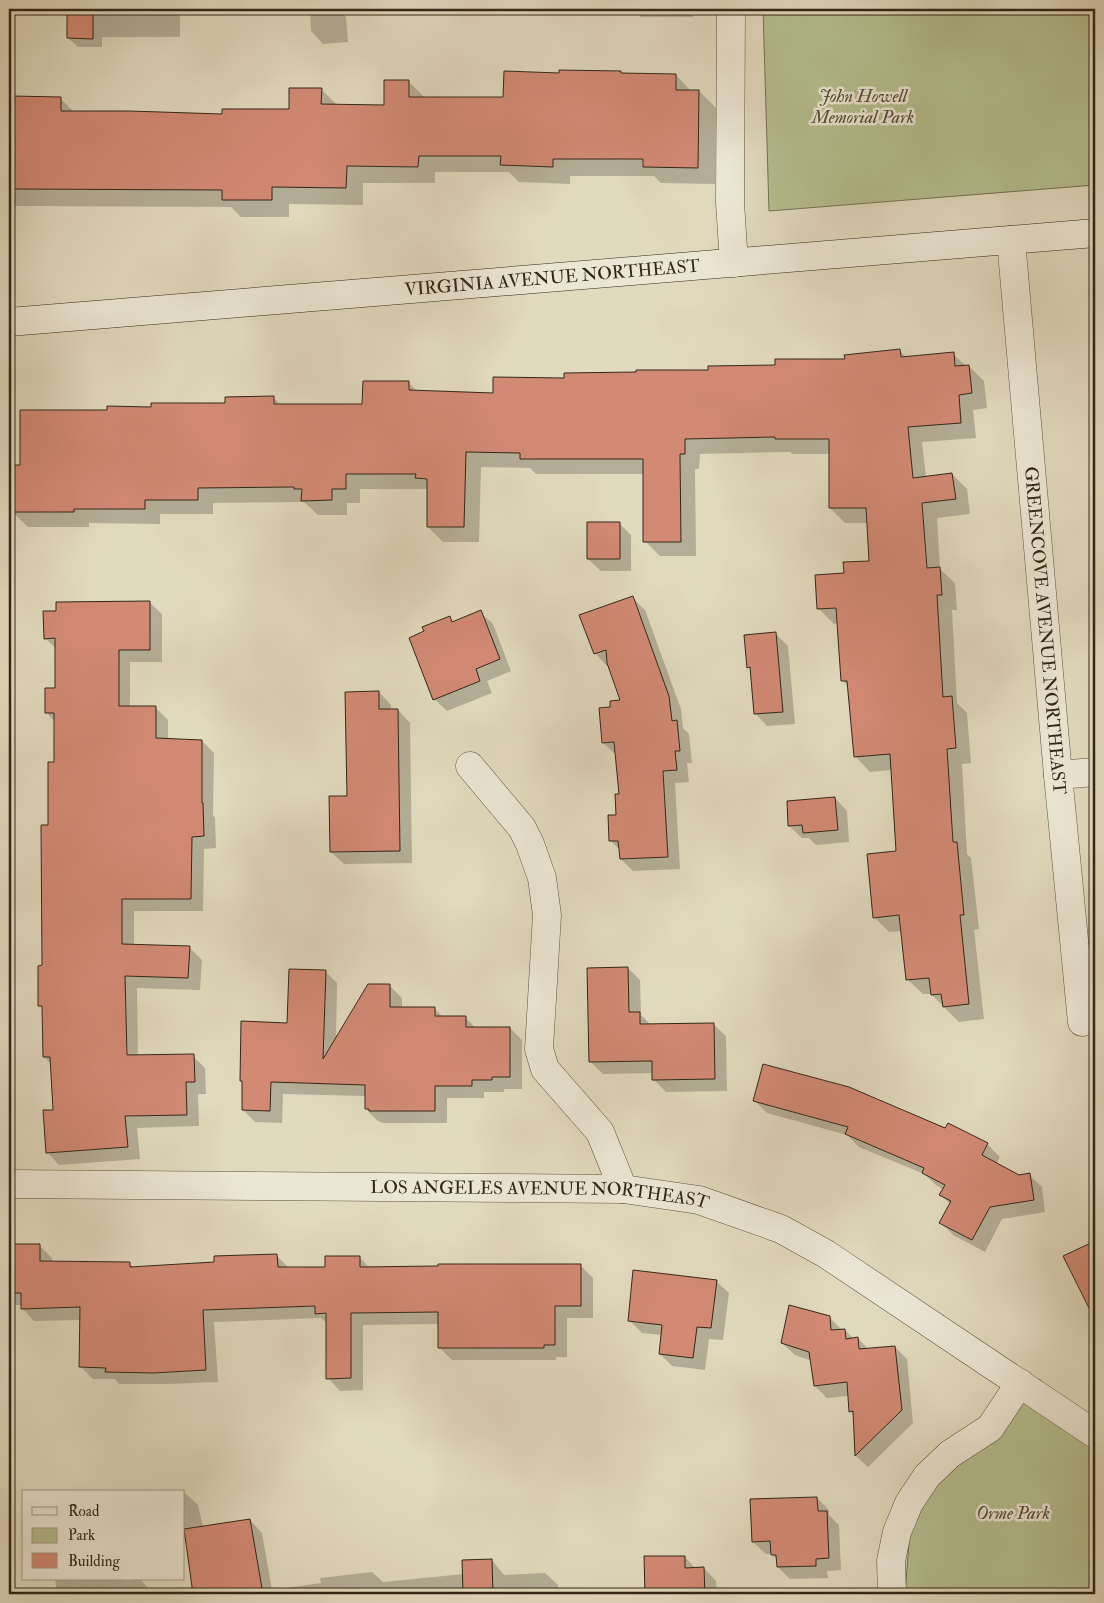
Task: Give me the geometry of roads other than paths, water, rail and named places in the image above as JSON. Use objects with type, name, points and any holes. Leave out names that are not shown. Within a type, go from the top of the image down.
[{"type":"street","points":[[731,9],[730,203],[734,262]]},
{"type":"street","name":"VIRGINIA AVENUE NORTHEAST","points":[[9,322],[1095,232]]},
{"type":"street","name":"GREENCOVE AVENUE NORTHEAST","points":[[1011,240],[1058,775],[1082,1022]]},
{"type":"street","points":[[470,766],[522,828],[542,878],[547,915],[539,1049],[545,1069],[600,1132],[622,1189]]},
{"type":"street","points":[[1058,775],[1095,772]]},
{"type":"street","name":"LOS ANGELES AVENUE NORTHEAST","points":[[9,1184],[622,1189],[699,1200],[781,1229],[826,1254],[1095,1434]]},
{"type":"street","points":[[892,1594],[891,1561],[897,1532],[909,1503],[927,1476],[950,1454],[990,1428],[1020,1383]]},
{"type":"park label","name":"John Howell Memorial Park","points":[[863,106]]},
{"type":"park label","name":"Orme Park","points":[[1013,1513]]}]
